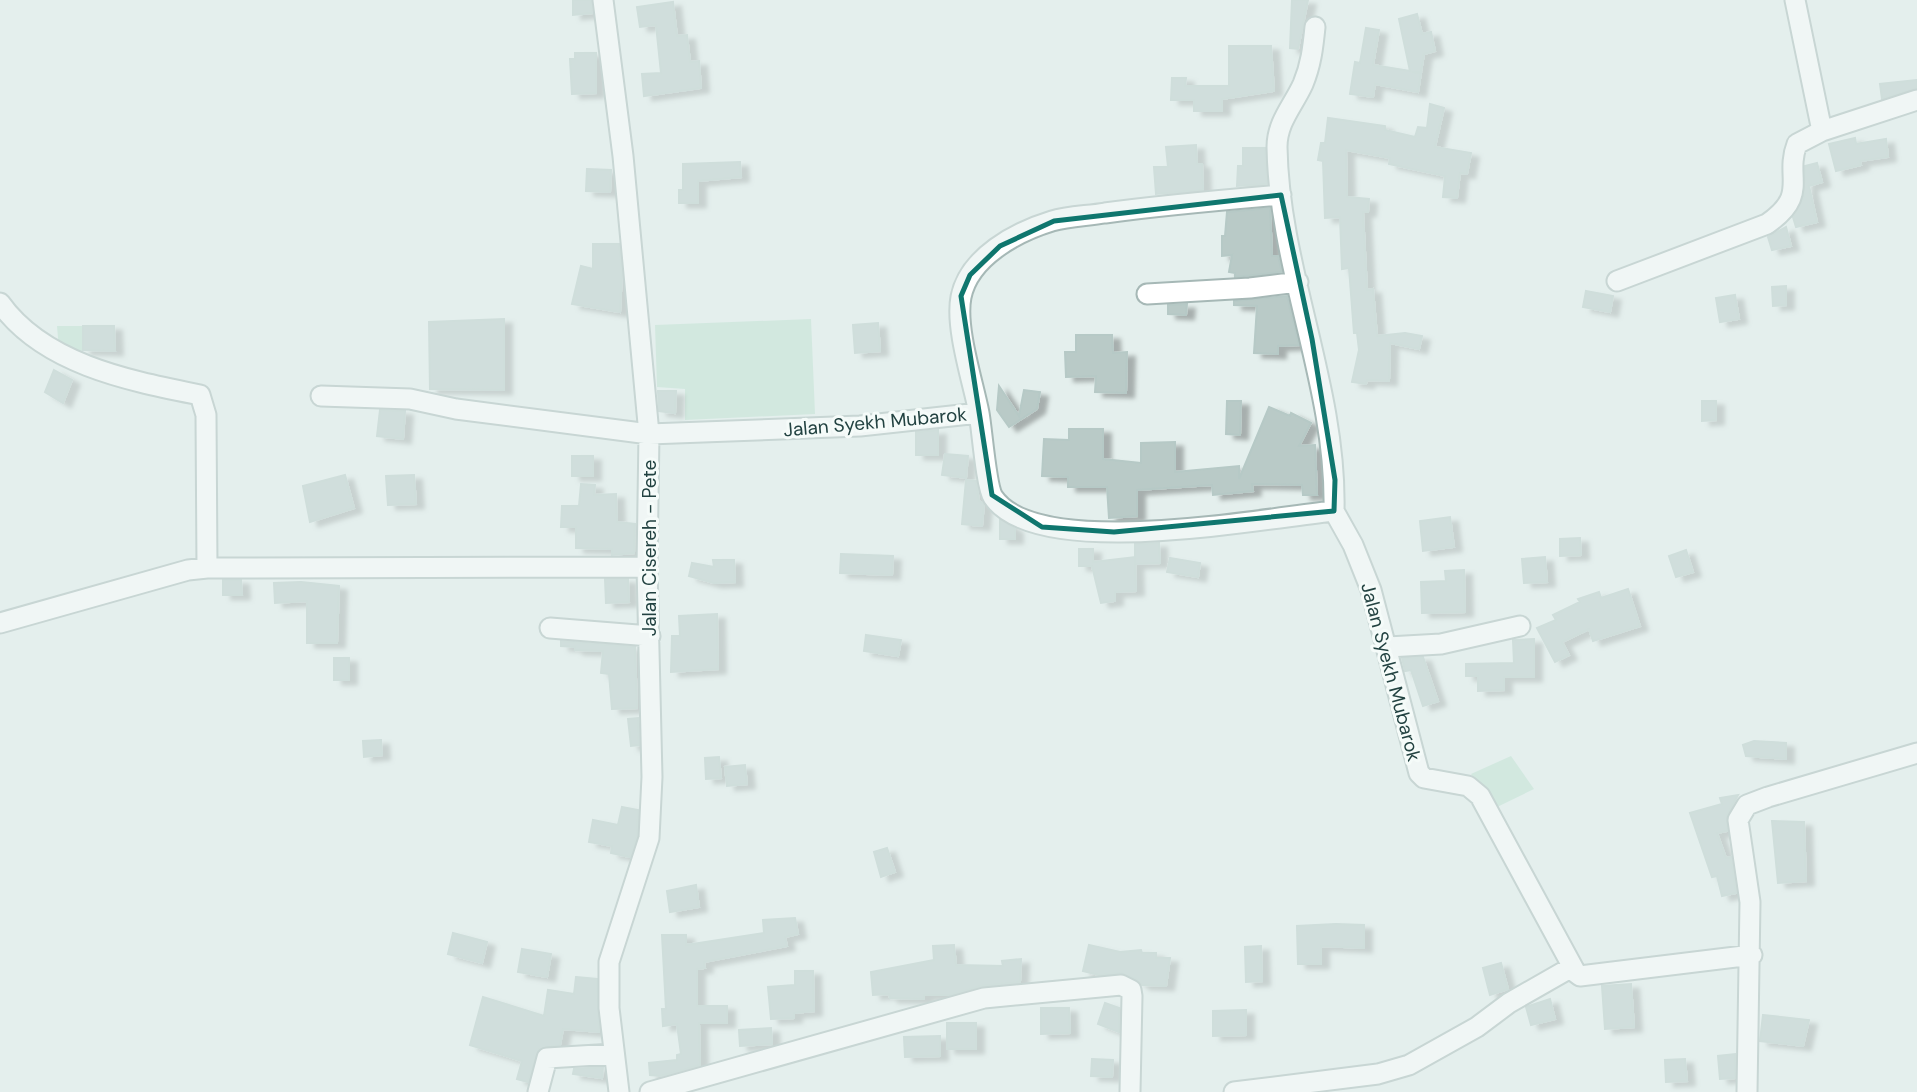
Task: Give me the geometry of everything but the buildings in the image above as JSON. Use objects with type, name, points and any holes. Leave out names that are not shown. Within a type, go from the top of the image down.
[{"type":"street","name":"Jalan Cisereh - Pete","points":[[603,0],[623,156],[649,434],[647,567],[652,777],[649,838],[609,962],[608,985],[619,1092]]},
{"type":"street","points":[[1795,0],[1822,131]]},
{"type":"street","points":[[1315,27],[1308,70],[1279,128],[1281,195],[1287,246],[1312,339],[1335,480],[1334,511]]},
{"type":"street","points":[[1618,281],[1767,224],[1781,214],[1793,191],[1797,144],[1822,131],[1917,100]]},
{"type":"street","points":[[979,413],[960,317],[961,296],[970,275],[1000,246],[1023,232],[1054,220],[1281,195]]},
{"type":"street","points":[[1147,294],[1250,288],[1298,282]]},
{"type":"street","points":[[0,303],[31,335],[76,360],[99,370],[200,395],[206,415],[207,568]]},
{"type":"street","name":"Jalan Syekh Mubarok","points":[[321,396],[410,399],[456,409],[649,434],[860,426],[979,413],[992,495],[1003,507],[1042,527],[1114,532],[1228,525],[1334,511],[1353,545],[1388,647],[1397,695],[1419,773],[1424,778],[1468,786],[1480,796],[1572,967]]},
{"type":"street","points":[[0,623],[188,570],[207,568],[647,567]]},
{"type":"street","points":[[1388,647],[1454,642],[1520,626]]},
{"type":"street","points":[[550,628],[650,636]]},
{"type":"street","points":[[1747,1092],[1752,956],[1750,902],[1738,820],[1747,805],[1917,753]]},
{"type":"street","points":[[1234,1092],[1378,1074],[1409,1065],[1477,1027],[1509,1003],[1572,967],[1580,976],[1752,956]]},
{"type":"street","points":[[650,1092],[984,998],[1121,985],[1130,990],[1132,996],[1130,1092]]},
{"type":"street","points":[[538,1092],[547,1058],[614,1054]]},
{"type":"highlighted area","points":[[1281,195],[1312,339],[1335,480],[1334,511],[1114,532],[1042,527],[992,495],[961,296],[970,275],[1000,246],[1054,221]]},
{"type":"green space","points":[[811,319],[815,414],[685,420],[685,389],[657,387],[655,325]]},
{"type":"green space","points":[[57,326],[83,326],[83,351],[59,349]]},
{"type":"green space","points":[[1511,756],[1534,789],[1495,808],[1471,774]]}]
